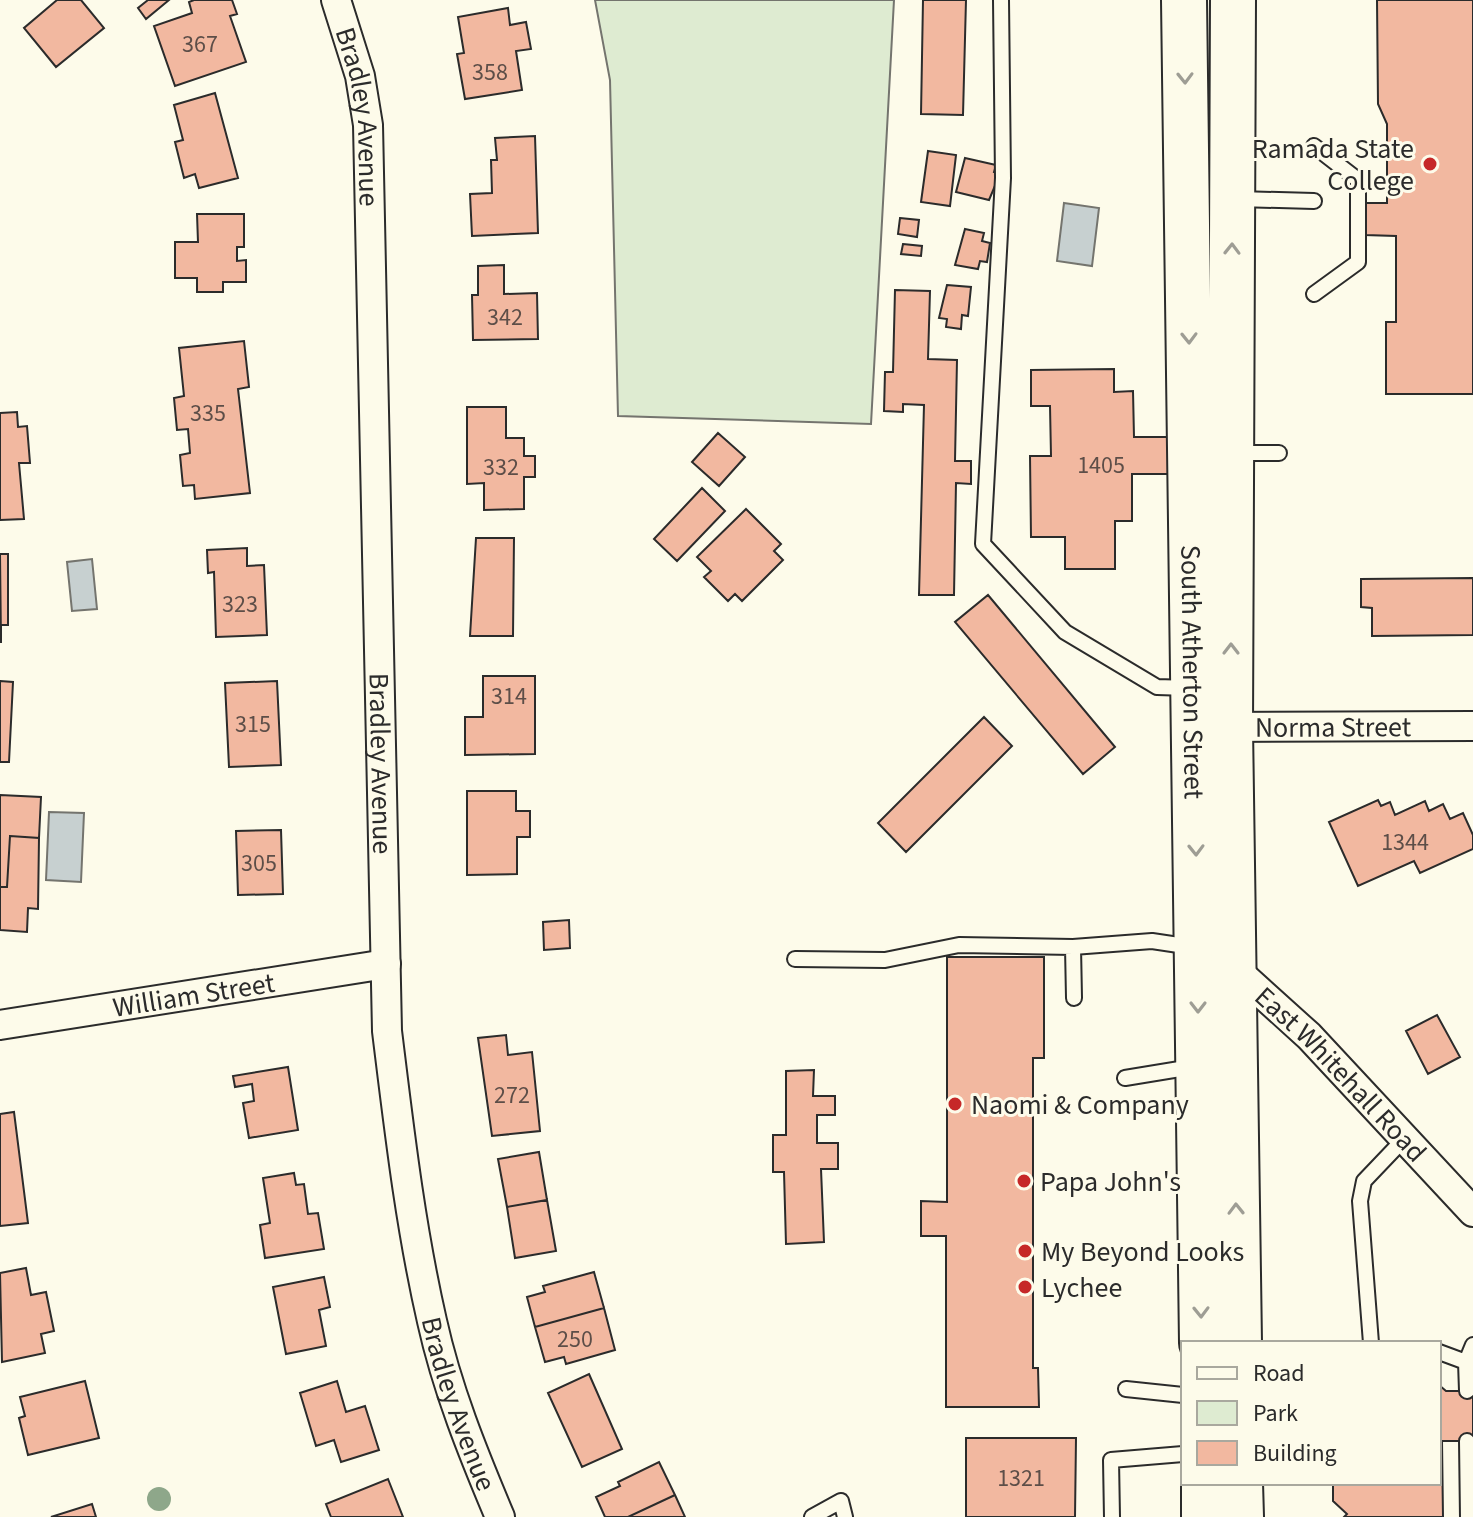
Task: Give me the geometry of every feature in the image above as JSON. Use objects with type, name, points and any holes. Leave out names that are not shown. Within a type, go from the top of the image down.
[{"type":"main road","name":"South Atherton Street","points":[[1184,0],[1206,714],[1216,957],[1239,1341]]},
{"type":"main road","name":"South Atherton Street","points":[[1206,714],[1231,453],[1233,0]]},
{"type":"main road","name":"South Atherton Street","points":[[1202,1341],[1198,1066],[1216,957]]},
{"type":"main road","points":[[1204,1485],[1204,1517]]},
{"type":"main road","points":[[1240,1485],[1241,1517]]},
{"type":"street","name":"Bradley Avenue","points":[[336,0],[360,76],[368,125],[387,1031],[405,1179],[432,1322],[464,1430],[500,1517]]},
{"type":"street","name":"Norma Street","points":[[1206,714],[1473,726]]},
{"type":"street","name":"East Whitehall Road","points":[[1216,957],[1309,1036],[1473,1212]]},
{"type":"street","name":"William Street","points":[[0,1025],[386,964]]},
{"type":"lane","points":[[1001,0],[1003,178],[983,544],[1065,632],[1206,714]]},
{"type":"lane","points":[[1314,146],[1358,180],[1358,262],[1314,294]]},
{"type":"lane","points":[[1232,199],[1314,201]]},
{"type":"lane","points":[[1231,453],[1279,453]]},
{"type":"lane","points":[[795,959],[885,960],[959,945],[1073,947],[1152,941],[1216,957]]},
{"type":"lane","points":[[1073,947],[1074,998]]},
{"type":"lane","points":[[1125,1078],[1198,1066]]},
{"type":"lane","points":[[1371,1341],[1360,1201],[1364,1181],[1405,1138]]},
{"type":"lane","points":[[1467,1391],[1466,1362],[1473,1345]]},
{"type":"lane","points":[[1441,1353],[1466,1362]]},
{"type":"lane","points":[[1126,1389],[1181,1395]]},
{"type":"lane","points":[[1467,1441],[1468,1517]]},
{"type":"lane","points":[[1112,1517],[1111,1460],[1181,1454]]},
{"type":"lane","points":[[812,1517],[841,1501],[845,1517]]},
{"type":"green space","points":[[595,0],[894,0],[871,424],[618,416],[610,80]]},
{"type":"shaded area","points":[[1064,203],[1099,208],[1092,266],[1057,261]]},
{"type":"shaded area","points":[[92,559],[97,609],[72,611],[67,562]]},
{"type":"shaded area","points":[[49,812],[84,813],[81,882],[46,880]]},
{"type":"building","points":[[57,0],[81,0],[104,28],[56,67],[24,28]]},
{"type":"building","points":[[148,0],[169,0],[146,19],[138,8]]},
{"type":"building","points":[[232,0],[237,14],[230,16],[246,62],[175,86],[154,26],[192,13],[189,2]]},
{"type":"building","points":[[923,0],[966,0],[963,115],[921,114]]},
{"type":"building","name":"Ramada State College","points":[[1377,0],[1473,0],[1473,394],[1386,394],[1386,322],[1396,322],[1396,236],[1365,235],[1365,203],[1387,203],[1387,124],[1378,104]]},
{"type":"building","points":[[508,8],[510,25],[526,22],[531,49],[516,51],[522,90],[465,99],[457,54],[464,53],[458,17]]},
{"type":"building","points":[[215,93],[238,178],[199,188],[195,174],[184,178],[175,142],[183,140],[174,105]]},
{"type":"building","points":[[535,136],[538,233],[472,236],[470,194],[492,193],[491,160],[497,160],[495,138]]},
{"type":"building","points":[[928,151],[956,155],[950,206],[921,202]]},
{"type":"building","points":[[965,158],[996,165],[994,172],[1000,174],[989,200],[956,192]]},
{"type":"building","points":[[197,214],[244,214],[244,247],[237,247],[237,261],[246,260],[246,282],[223,282],[223,292],[197,292],[197,278],[175,278],[175,242],[198,242]]},
{"type":"building","points":[[900,218],[919,220],[917,237],[898,234]]},
{"type":"building","points":[[965,229],[984,233],[982,241],[990,243],[987,262],[980,261],[978,269],[955,265]]},
{"type":"building","points":[[903,244],[922,246],[921,256],[901,254]]},
{"type":"building","points":[[504,265],[504,294],[537,293],[538,339],[473,340],[472,295],[478,295],[478,266]]},
{"type":"building","points":[[947,285],[971,287],[968,316],[962,315],[961,329],[946,327],[947,319],[939,318]]},
{"type":"building","points":[[895,290],[930,291],[928,359],[957,360],[955,461],[971,461],[971,484],[956,483],[954,595],[919,595],[924,405],[903,404],[903,412],[884,411],[885,372],[893,372]]},
{"type":"building","points":[[244,341],[249,387],[238,389],[250,493],[195,499],[194,485],[183,486],[180,455],[190,453],[188,429],[177,430],[174,398],[184,396],[179,348]]},
{"type":"building","points":[[1114,369],[1114,392],[1133,391],[1134,437],[1172,437],[1172,474],[1132,474],[1132,521],[1115,521],[1115,569],[1065,569],[1065,537],[1031,537],[1030,456],[1051,456],[1050,406],[1031,406],[1031,370]]},
{"type":"building","points":[[467,407],[506,407],[506,438],[524,438],[524,456],[535,456],[535,477],[524,477],[524,509],[484,510],[484,483],[467,484]]},
{"type":"building","points":[[17,412],[18,427],[27,426],[30,463],[19,463],[24,519],[0,520],[0,413]]},
{"type":"building","points":[[718,433],[745,457],[719,486],[692,462]]},
{"type":"building","points":[[702,488],[725,511],[677,561],[654,539]]},
{"type":"building","points":[[746,509],[781,544],[774,551],[783,560],[742,601],[735,594],[728,601],[704,577],[711,571],[697,557]]},
{"type":"building","points":[[476,538],[514,538],[513,636],[470,636]]},
{"type":"building","points":[[247,548],[247,566],[264,565],[267,635],[216,637],[214,572],[208,573],[207,550]]},
{"type":"building","points":[[0,554],[8,554],[8,625],[1,625],[1,643]]},
{"type":"building","points":[[1473,578],[1473,635],[1372,636],[1372,608],[1361,607],[1361,579]]},
{"type":"building","points":[[988,595],[1115,747],[1083,774],[955,622]]},
{"type":"building","points":[[483,676],[535,676],[535,754],[465,755],[465,717],[483,717]]},
{"type":"building","points":[[0,681],[13,682],[9,762],[0,762]]},
{"type":"building","points":[[277,681],[281,765],[229,767],[225,683]]},
{"type":"building","points":[[984,717],[1012,746],[906,852],[878,823]]},
{"type":"building","points":[[467,791],[516,791],[516,811],[530,811],[530,837],[517,837],[517,874],[467,875]]},
{"type":"building","points":[[0,795],[41,797],[39,838],[10,836],[7,887],[0,887]]},
{"type":"building","points":[[1378,800],[1381,806],[1390,802],[1395,815],[1425,801],[1429,811],[1443,804],[1450,819],[1463,813],[1473,835],[1473,849],[1420,873],[1414,861],[1358,886],[1329,822]]},
{"type":"building","points":[[281,830],[283,894],[238,895],[236,831]]},
{"type":"building","points":[[10,836],[39,838],[38,909],[28,908],[27,932],[0,930],[0,887],[7,887]]},
{"type":"building","points":[[569,920],[570,948],[544,950],[543,922]]},
{"type":"building","points":[[947,957],[1044,957],[1044,1058],[1033,1058],[1033,1368],[1038,1368],[1039,1407],[946,1407],[946,1236],[921,1236],[921,1201],[947,1202]]},
{"type":"building","points":[[1437,1015],[1460,1057],[1428,1074],[1406,1031]]},
{"type":"building","points":[[506,1035],[508,1055],[532,1052],[540,1131],[492,1136],[478,1038]]},
{"type":"building","points":[[288,1067],[298,1130],[249,1138],[243,1103],[254,1101],[252,1084],[235,1087],[233,1076]]},
{"type":"building","points":[[814,1070],[813,1096],[835,1096],[835,1115],[817,1115],[817,1143],[838,1143],[838,1169],[821,1169],[824,1242],[786,1244],[784,1172],[773,1172],[773,1135],[786,1135],[786,1071]]},
{"type":"building","points":[[14,1112],[28,1223],[0,1226],[0,1114]]},
{"type":"building","points":[[539,1152],[547,1200],[507,1207],[498,1159]]},
{"type":"building","points":[[294,1173],[296,1185],[304,1184],[308,1214],[318,1213],[324,1249],[265,1258],[260,1225],[270,1223],[263,1178]]},
{"type":"building","points":[[547,1200],[556,1251],[515,1258],[507,1207]]},
{"type":"building","points":[[26,1268],[31,1295],[46,1292],[54,1331],[41,1334],[45,1353],[2,1362],[0,1273]]},
{"type":"building","points":[[594,1272],[604,1308],[535,1327],[527,1297],[545,1292],[543,1286]]},
{"type":"building","points":[[324,1277],[330,1307],[319,1310],[326,1346],[286,1354],[273,1287]]},
{"type":"building","points":[[604,1308],[615,1350],[566,1364],[564,1357],[545,1362],[535,1327]]},
{"type":"building","points":[[589,1374],[622,1449],[582,1467],[548,1393]]},
{"type":"building","points":[[85,1381],[99,1438],[28,1455],[19,1418],[25,1416],[20,1397]]},
{"type":"building","points":[[337,1381],[346,1412],[365,1406],[379,1450],[341,1462],[334,1440],[316,1446],[300,1393]]},
{"type":"building","points":[[1441,1387],[1446,1391],[1473,1391],[1473,1441],[1442,1441],[1443,1517],[1344,1517],[1347,1514],[1333,1501],[1333,1485],[1441,1485]]},
{"type":"building","points":[[966,1438],[1076,1438],[1075,1517],[966,1517]]},
{"type":"building","points":[[659,1462],[675,1495],[628,1517],[605,1517],[596,1497],[620,1486],[618,1482]]},
{"type":"building","points":[[388,1479],[403,1517],[331,1517],[326,1504]]},
{"type":"building","points":[[675,1495],[685,1517],[628,1517]]},
{"type":"building","points":[[92,1504],[96,1517],[51,1517]]},
{"type":"place","name":"Ramada State College","points":[[1430,164]]},
{"type":"place","name":"Naomi & Company","points":[[955,1104]]},
{"type":"place","name":"Papa John's","points":[[1024,1181]]},
{"type":"place","name":"My Beyond Looks","points":[[1025,1251]]},
{"type":"place","name":"Lychee","points":[[1025,1287]]}]
